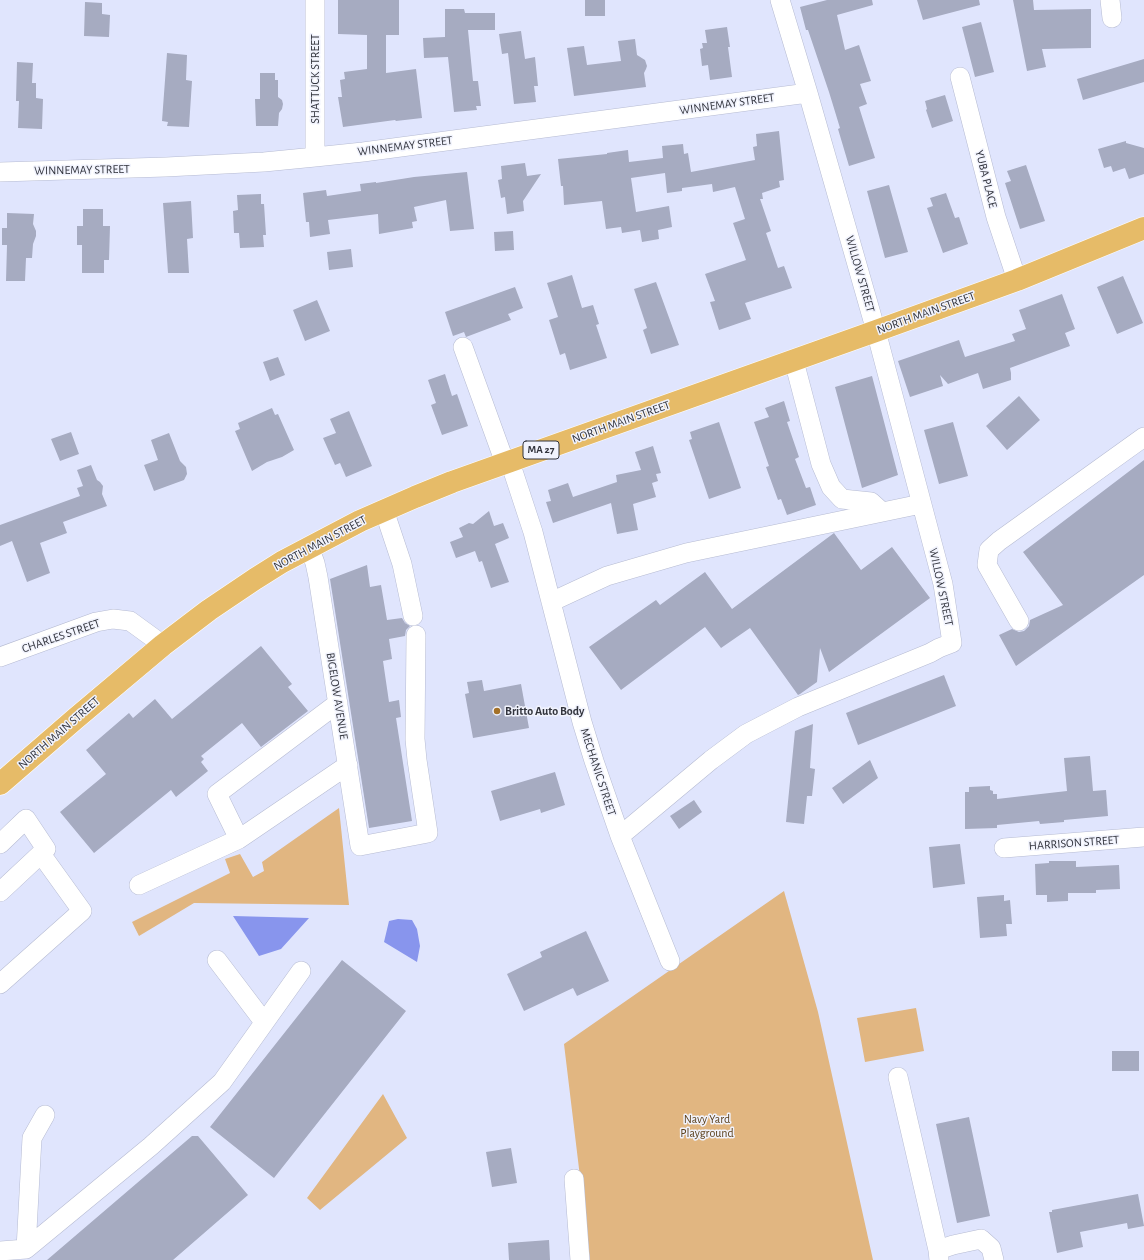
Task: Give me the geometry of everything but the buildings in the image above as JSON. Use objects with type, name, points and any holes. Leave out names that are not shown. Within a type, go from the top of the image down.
[{"type":"main road","name":"NORTH MAIN STREET","points":[[0,784],[164,645],[209,610],[275,566],[360,521],[437,488],[876,332],[1016,280],[1144,228]]},
{"type":"street","name":"SHATTUCK STREET","points":[[315,0],[315,157]]},
{"type":"street","name":"WILLOW STREET","points":[[620,836],[711,760],[746,734],[798,706],[952,643],[943,584],[876,332],[780,0]]},
{"type":"street","name":"YUBA PLACE","points":[[960,77],[996,217],[1016,280]]},
{"type":"street","name":"WINNEMAY STREET","points":[[0,172],[166,167],[264,162],[315,157],[808,93]]},
{"type":"street","name":"MECHANIC STREET","points":[[463,347],[533,532],[582,722],[597,771],[620,836],[670,961]]},
{"type":"street","points":[[794,361],[821,464],[831,487],[842,499],[871,502],[882,512]]},
{"type":"street","points":[[1019,621],[987,565],[989,550],[999,541],[1144,437]]},
{"type":"street","points":[[551,602],[607,576],[686,553],[921,504]]},
{"type":"street","points":[[384,510],[402,564],[413,616]]},
{"type":"street","name":"BIGELOW AVENUE","points":[[310,547],[318,576],[360,846],[428,833],[417,760],[416,635]]},
{"type":"street","name":"CHARLES STREET","points":[[0,657],[96,622],[112,619],[130,621],[164,645]]},
{"type":"street","points":[[239,839],[216,794],[338,703]]},
{"type":"street","points":[[139,885],[239,839],[348,765]]},
{"type":"street","points":[[0,844],[26,819],[46,849],[0,892]]},
{"type":"street","name":"HARRISON STREET","points":[[1004,848],[1144,837]]},
{"type":"street","points":[[0,984],[82,911],[40,854]]},
{"type":"street","points":[[218,960],[264,1022]]},
{"type":"street","points":[[0,1251],[26,1249],[151,1146],[222,1082],[301,971]]},
{"type":"street","points":[[898,1077],[938,1255],[953,1245],[981,1239],[991,1248],[994,1260]]},
{"type":"street","points":[[26,1249],[32,1138],[45,1115]]},
{"type":"street","points":[[574,1179],[580,1260]]},
{"type":"street","points":[[0,1255],[1,1260]]},
{"type":"green space","points":[[339,808],[349,905],[194,903],[139,936],[132,922],[230,873],[225,859],[240,854],[253,877],[264,871],[262,862]]},
{"type":"green space","name":"Navy Yard Playground","points":[[784,891],[818,1012],[873,1260],[590,1260],[564,1044]]},
{"type":"green space","points":[[916,1008],[924,1051],[865,1062],[857,1018]]},
{"type":"green space","points":[[383,1094],[407,1138],[320,1210],[307,1198]]},
{"type":"water","points":[[233,916],[309,918],[281,949],[259,956]]},
{"type":"water","points":[[398,919],[412,920],[417,929],[420,946],[417,962],[384,942],[389,921]]},
{"type":"place","name":"Britto Auto Body","points":[[497,711]]}]
